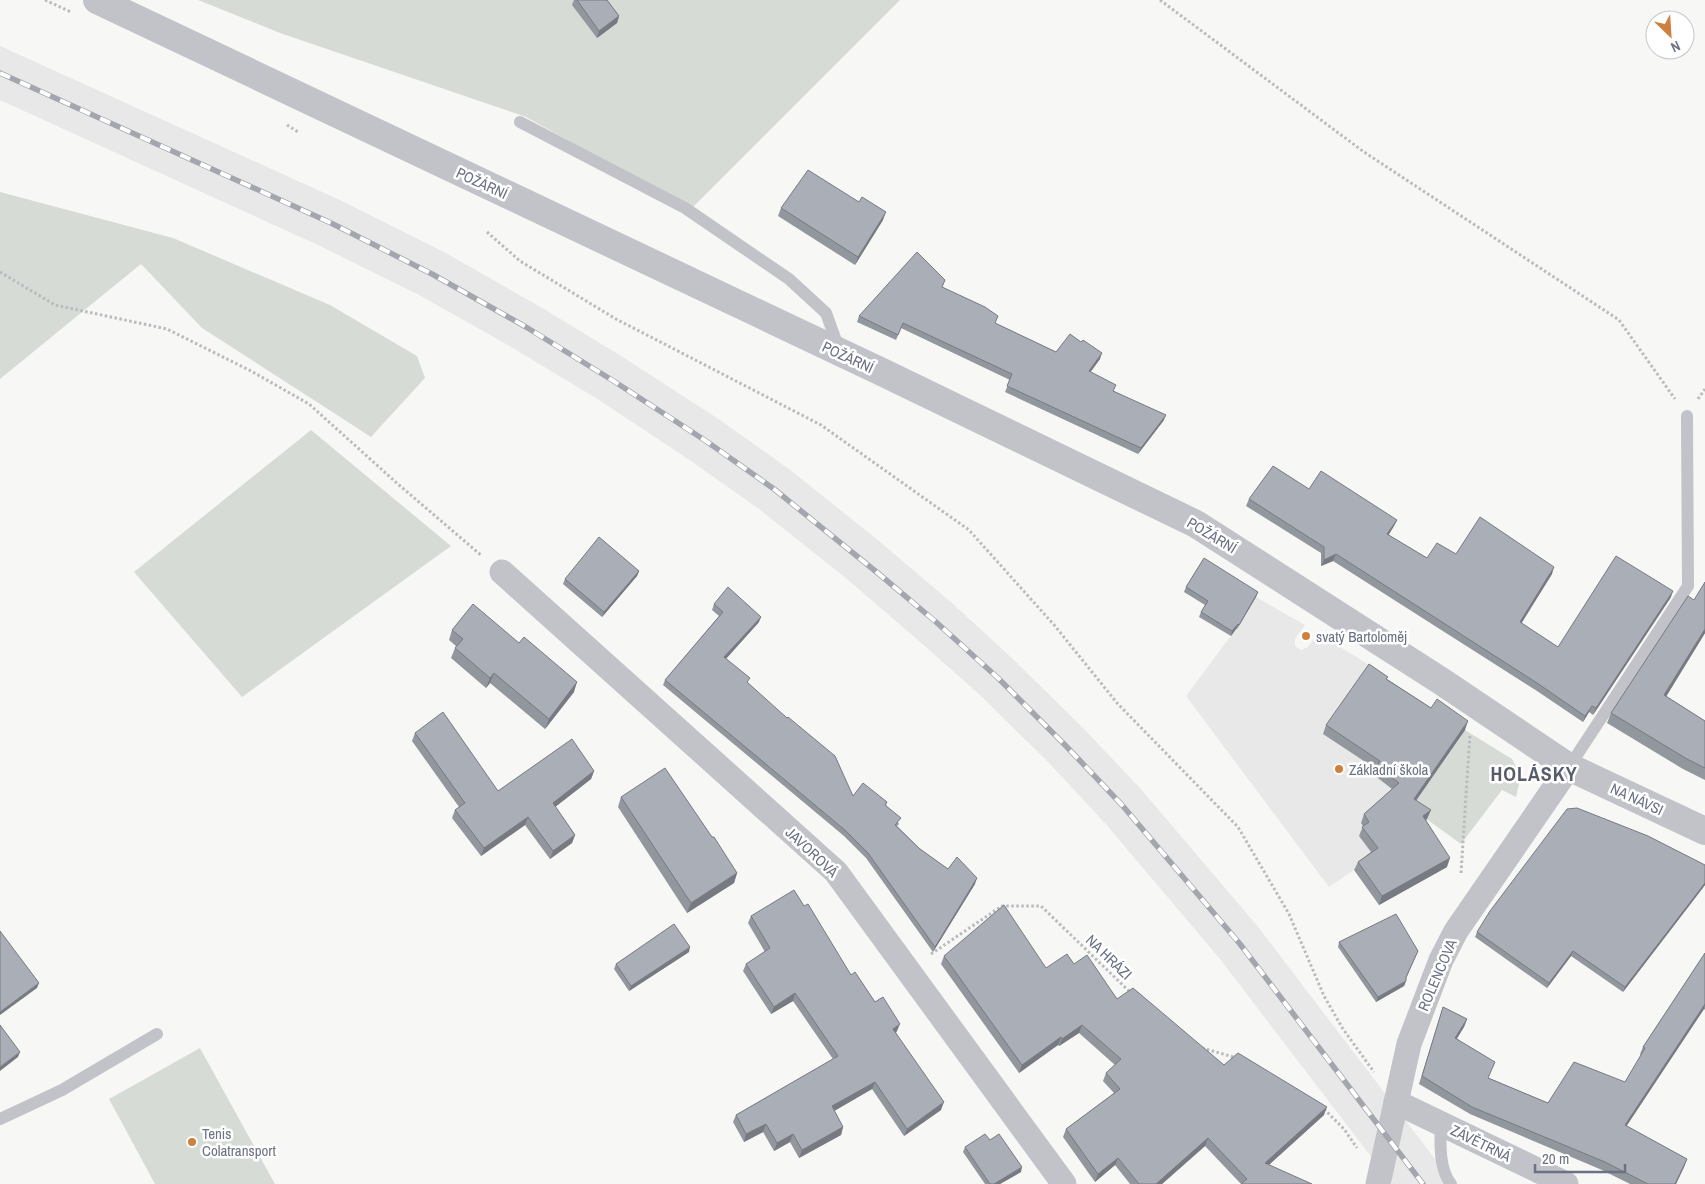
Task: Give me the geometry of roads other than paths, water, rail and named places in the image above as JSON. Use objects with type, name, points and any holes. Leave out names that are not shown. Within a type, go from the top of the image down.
[{"type":"street","name":"POŽÁRNÍ","points":[[98,0],[840,354],[884,373],[1196,524],[1442,681],[1569,766]]},
{"type":"street","name":"JAVOROVÁ","points":[[502,572],[836,872],[1064,1184]]},
{"type":"street","name":"NA NÁVSI","points":[[1569,766],[1705,831]]},
{"type":"street","name":"ROLENCOVA","points":[[1379,1181],[1409,1044],[1441,960],[1456,931],[1569,766]]},
{"type":"street","name":"ZÁVĚTRNÁ","points":[[1396,1102],[1566,1184]]},
{"type":"lane","points":[[520,122],[685,208],[790,279],[826,313],[840,354]]},
{"type":"lane","points":[[1569,766],[1688,586],[1687,416]]},
{"type":"lane","points":[[0,1119],[62,1090],[157,1034]]},
{"type":"lane","points":[[1441,1124],[1440,1140],[1445,1176],[1451,1184]]},
{"type":"railway","points":[[0,73],[331,223],[432,274],[526,327],[612,380],[706,441],[774,489],[936,622],[998,678],[1122,805],[1240,944],[1423,1184]]},
{"type":"place","name":"svatý Bartoloměj","points":[[1306,636]]},
{"type":"place","name":"Základní škola","points":[[1339,769]]},
{"type":"place","name":"Tenis Colatransport","points":[[192,1142]]},
{"type":"district","name":"HOLÁSKY","points":[[1534,773]]}]
